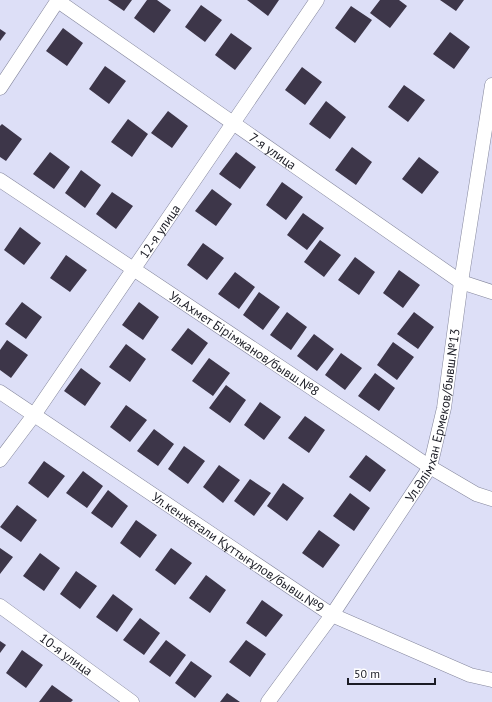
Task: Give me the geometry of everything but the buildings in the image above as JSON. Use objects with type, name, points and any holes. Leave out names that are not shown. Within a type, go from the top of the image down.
[{"type":"street","name":"7-я улица","points":[[58,0],[461,282],[492,292]]},
{"type":"street","points":[[0,88],[58,0]]},
{"type":"street","name":"12-я улица","points":[[0,460],[34,415],[132,269],[317,0]]},
{"type":"street","name":"Ул.Әлімхан Ермеков/бывш.№13","points":[[268,702],[332,615],[430,467],[444,408],[461,282],[492,85]]},
{"type":"street","name":"Ул.Ахмет Бірімжанов/бывш.№8","points":[[0,180],[430,467],[476,494],[492,499]]},
{"type":"street","name":"Ул.кенжеғали Құттығұлов/бывш.№9","points":[[0,392],[332,615],[470,675],[492,680]]},
{"type":"street","name":"10-я улица","points":[[0,606],[132,702]]}]
